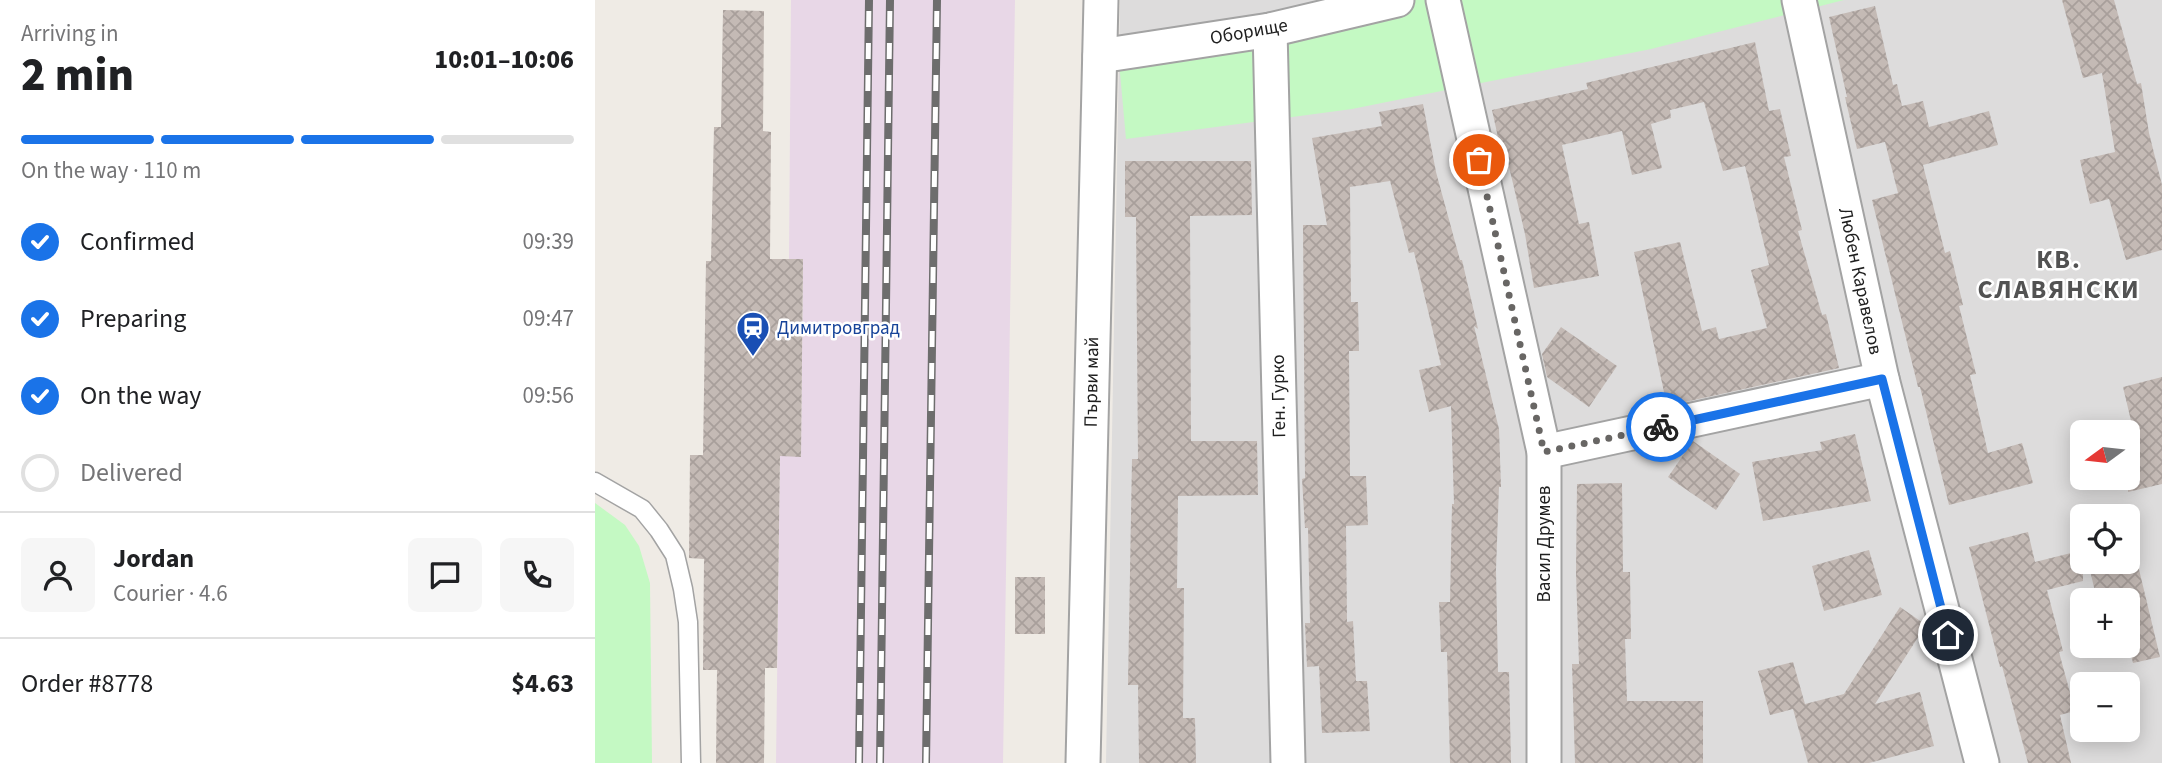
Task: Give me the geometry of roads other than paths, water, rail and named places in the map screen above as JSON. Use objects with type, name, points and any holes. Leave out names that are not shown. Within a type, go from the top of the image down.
[{"type":"street","name":"Първи май","points":[[1083,763],[1101,0]]},
{"type":"street","name":"Оборище","points":[[1100,56],[1270,30],[1397,0]]},
{"type":"street","name":"Васил Друмев","points":[[1443,0],[1544,452],[1544,763]]},
{"type":"street","name":"Любен Каравелов","points":[[1799,0],[1882,379],[1982,763]]},
{"type":"street","name":"Ген. Гурко","points":[[1270,30],[1288,763]]},
{"type":"street","points":[[1544,452],[1882,379]]},
{"type":"lane","points":[[597,485],[621,495],[642,509],[675,555],[688,622],[691,763]]},
{"type":"railway","points":[[859,763],[869,0]]},
{"type":"railway","points":[[880,763],[890,0]]},
{"type":"railway","points":[[926,763],[937,0]]},
{"type":"place","name":"Димитровград","points":[[753,358]]},
{"type":"district","name":"КВ. СЛАВЯНСКИ","points":[[2059,274]]}]
